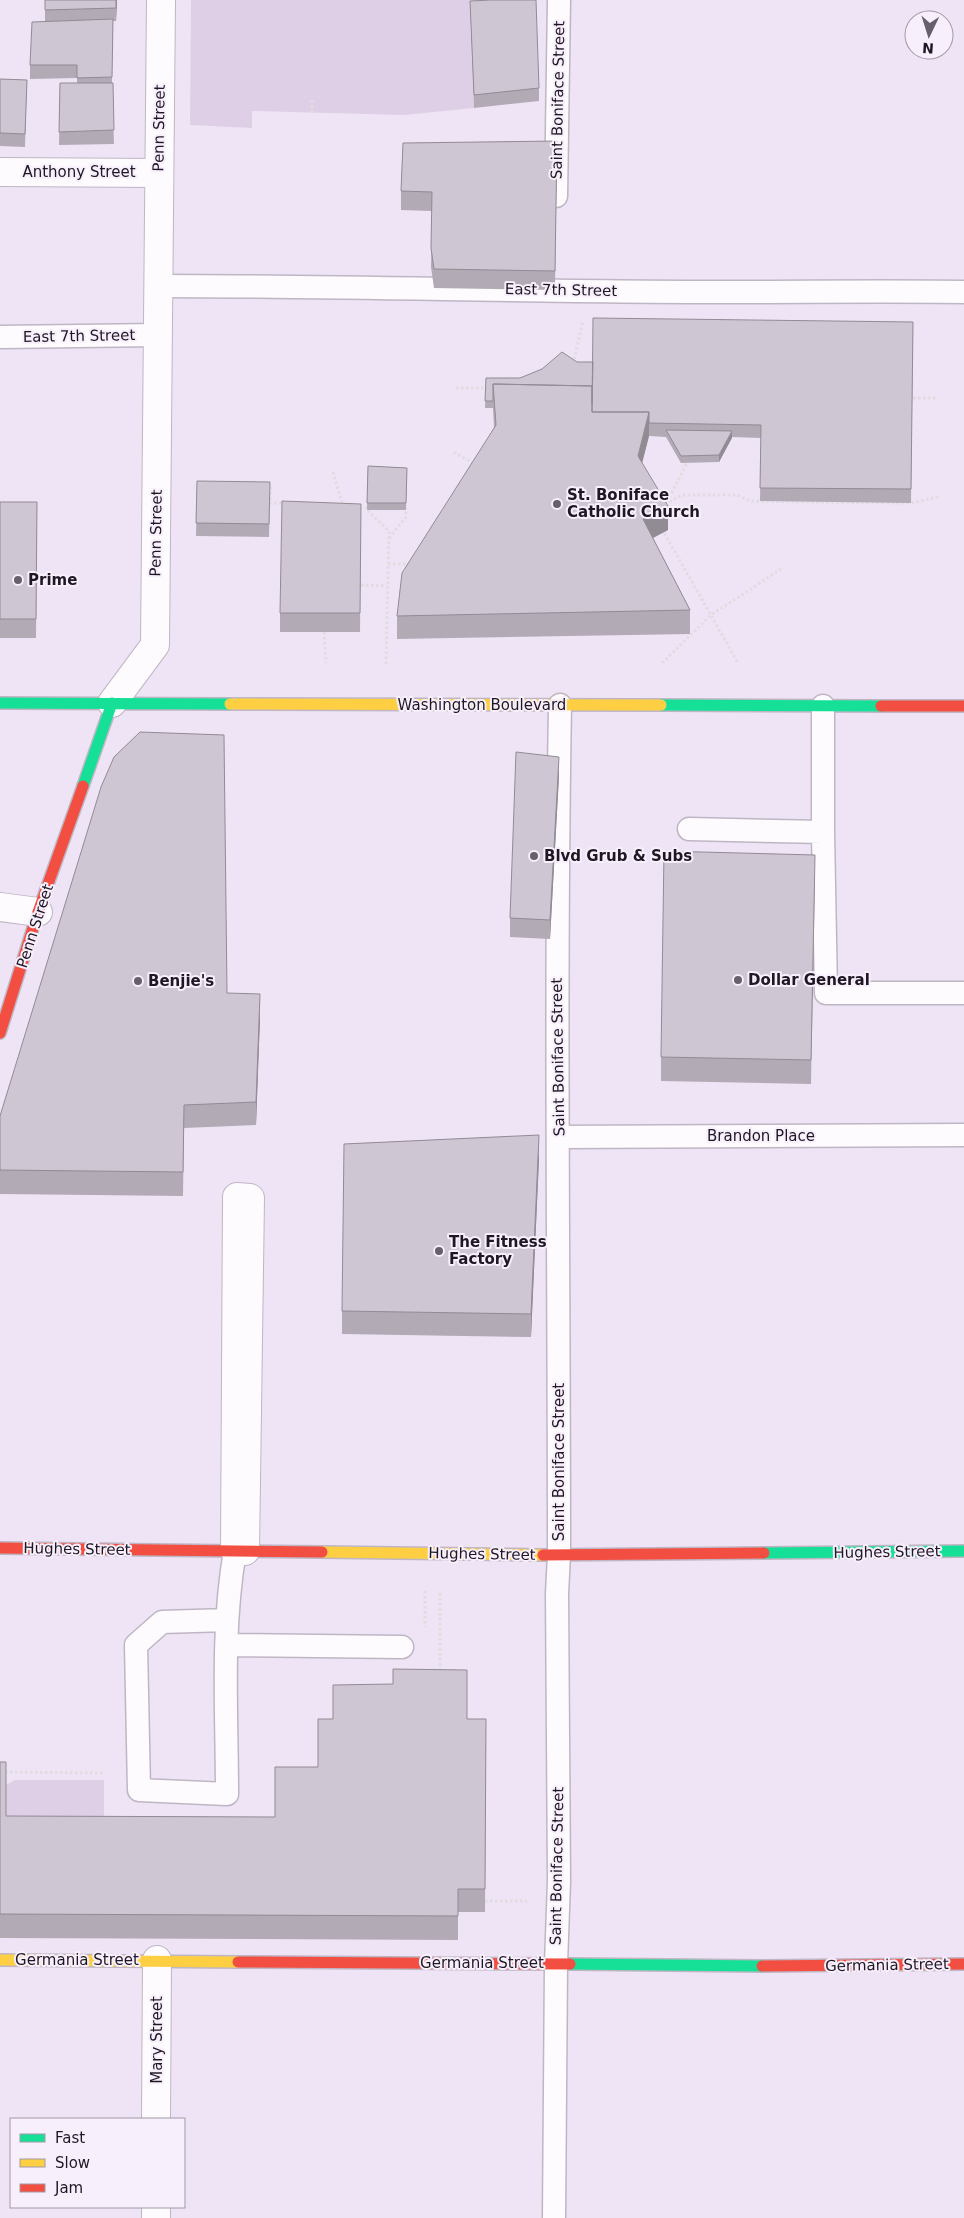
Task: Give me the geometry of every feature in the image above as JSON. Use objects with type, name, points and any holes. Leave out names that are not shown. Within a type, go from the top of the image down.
[{"type":"street","name":"Penn Street","points":[[0,1033],[38,912],[112,704],[155,645],[160,0]]},
{"type":"street","name":"Anthony Street","points":[[0,172],[158,173]]},
{"type":"street","name":"Washington Boulevard","points":[[0,703],[964,706]]},
{"type":"street","points":[[0,906],[38,912]]},
{"type":"street","points":[[237,1197],[250,1198],[240,1551],[237,1197]]},
{"type":"street","name":"Hughes Street","points":[[0,1548],[559,1555],[964,1551]]},
{"type":"street","name":"Germania Street","points":[[0,1960],[791,1966],[964,1964]]},
{"type":"street","name":"Mary Street","points":[[156,2118],[157,1960]]},
{"type":"lane","name":"Saint Boniface Street","points":[[556,220],[559,0]]},
{"type":"lane","name":"East 7th Street","points":[[157,286],[555,280],[964,292]]},
{"type":"lane","name":"East 7th Street","points":[[0,337],[158,335]]},
{"type":"lane","name":"Saint Boniface Street","points":[[554,2218],[556,1964],[559,1882],[557,1603],[559,1555],[559,1137],[556,954],[560,705]]},
{"type":"lane","points":[[823,706],[826,992],[964,993]]},
{"type":"lane","points":[[689,829],[824,832]]},
{"type":"lane","name":"Brandon Place","points":[[559,1137],[964,1135]]},
{"type":"lane","points":[[227,1620],[162,1622],[136,1645],[139,1790],[227,1794],[228,1590],[240,1551]]},
{"type":"lane","points":[[227,1645],[402,1647]]},
{"type":"path","points":[[312,100],[312,112]]},
{"type":"path","points":[[572,370],[583,319]]},
{"type":"path","points":[[456,388],[494,388]]},
{"type":"path","points":[[913,398],[938,398]]},
{"type":"path","points":[[454,452],[476,465]]},
{"type":"path","points":[[667,503],[692,454]]},
{"type":"path","points":[[333,472],[344,508],[351,509]]},
{"type":"path","points":[[270,487],[270,503],[288,503]]},
{"type":"path","points":[[659,507],[682,495],[737,495],[750,501],[896,503],[911,503],[938,497]]},
{"type":"path","points":[[367,510],[368,501]]},
{"type":"path","points":[[389,538],[406,517],[407,501]]},
{"type":"path","points":[[333,503],[342,503]]},
{"type":"path","points":[[359,509],[367,510],[389,531],[386,664]]},
{"type":"path","points":[[662,528],[738,662]]},
{"type":"path","points":[[388,564],[415,564]]},
{"type":"path","points":[[662,663],[711,615],[781,569]]},
{"type":"path","points":[[361,586],[388,586]]},
{"type":"path","points":[[324,632],[326,663]]},
{"type":"path","points":[[440,1593],[440,1675]]},
{"type":"path","points":[[0,1772],[104,1773]]},
{"type":"path","points":[[485,1901],[521,1901]]},
{"type":"shaded area","points":[[191,0],[500,0],[470,15],[474,108],[404,115],[252,111],[252,128],[190,125]]},
{"type":"shaded area","points":[[15,1780],[104,1780],[104,1840],[6,1840],[6,1785]]},
{"type":"building","points":[[45,0],[116,0],[116,8],[45,10]]},
{"type":"building","points":[[536,0],[539,88],[474,95],[470,1]]},
{"type":"building","points":[[113,19],[112,77],[77,78],[77,65],[30,65],[32,22]]},
{"type":"building","points":[[0,79],[27,80],[25,134],[0,133]]},
{"type":"building","points":[[60,83],[113,83],[114,130],[59,132]]},
{"type":"building","points":[[557,141],[555,271],[434,269],[431,248],[432,192],[401,191],[403,143]]},
{"type":"building","points":[[593,318],[913,322],[911,489],[760,488],[761,425],[649,423],[649,412],[592,412]]},
{"type":"building","points":[[562,352],[577,362],[593,362],[592,403],[592,386],[493,384],[493,401],[485,401],[486,378],[520,378],[542,369]]},
{"type":"building","name":"St. Boniface Catholic Church","points":[[493,384],[592,386],[592,412],[649,412],[638,456],[668,506],[643,519],[690,610],[397,616],[402,573],[496,425]]},
{"type":"building","points":[[666,430],[732,431],[719,455],[681,456]]},
{"type":"building","points":[[368,466],[407,468],[406,503],[367,503]]},
{"type":"building","points":[[197,481],[270,482],[269,524],[196,523]]},
{"type":"building","points":[[282,501],[361,504],[360,613],[280,613]]},
{"type":"building","name":"Prime","points":[[0,502],[37,502],[36,619],[0,619]]},
{"type":"building","name":"Benjie's","points":[[140,732],[224,735],[227,993],[260,994],[256,1102],[184,1105],[183,1172],[0,1170],[0,1116],[101,787],[114,757]]},
{"type":"building","name":"Blvd Grub & Subs","points":[[516,752],[559,757],[550,920],[510,918]]},
{"type":"building","name":"Dollar General","points":[[664,851],[815,855],[811,1060],[661,1057]]},
{"type":"building","name":"The Fitness Factory","points":[[539,1135],[531,1314],[342,1311],[344,1144]]},
{"type":"building","points":[[393,1669],[467,1670],[467,1719],[486,1719],[485,1889],[458,1889],[458,1916],[0,1914],[0,1762],[6,1762],[6,1816],[275,1817],[275,1767],[318,1767],[318,1719],[333,1719],[333,1685],[393,1684]]},
{"type":"traffic: fast","points":[[0,703],[230,704]]},
{"type":"traffic: fast","points":[[83,786],[112,703]]},
{"type":"traffic: fast","points":[[661,705],[881,706]]},
{"type":"traffic: fast","points":[[764,1553],[964,1551]]},
{"type":"traffic: fast","points":[[570,1964],[762,1966]]},
{"type":"traffic: slow","points":[[230,704],[661,705]]},
{"type":"traffic: slow","points":[[322,1552],[543,1555]]},
{"type":"traffic: slow","points":[[0,1960],[238,1962]]},
{"type":"traffic: jam","points":[[881,706],[964,706]]},
{"type":"traffic: jam","points":[[0,1033],[38,912],[83,786]]},
{"type":"traffic: jam","points":[[0,1548],[322,1552]]},
{"type":"traffic: jam","points":[[543,1555],[764,1553]]},
{"type":"traffic: jam","points":[[238,1962],[570,1964]]},
{"type":"traffic: jam","points":[[762,1966],[964,1964]]},
{"type":"place","name":"St. Boniface Catholic Church","points":[[557,504]]},
{"type":"place","name":"Prime","points":[[18,580]]},
{"type":"place","name":"Blvd Grub & Subs","points":[[534,856]]},
{"type":"place","name":"Dollar General","points":[[738,980]]},
{"type":"place","name":"Benjie's","points":[[138,981]]},
{"type":"place","name":"The Fitness Factory","points":[[439,1251]]}]
